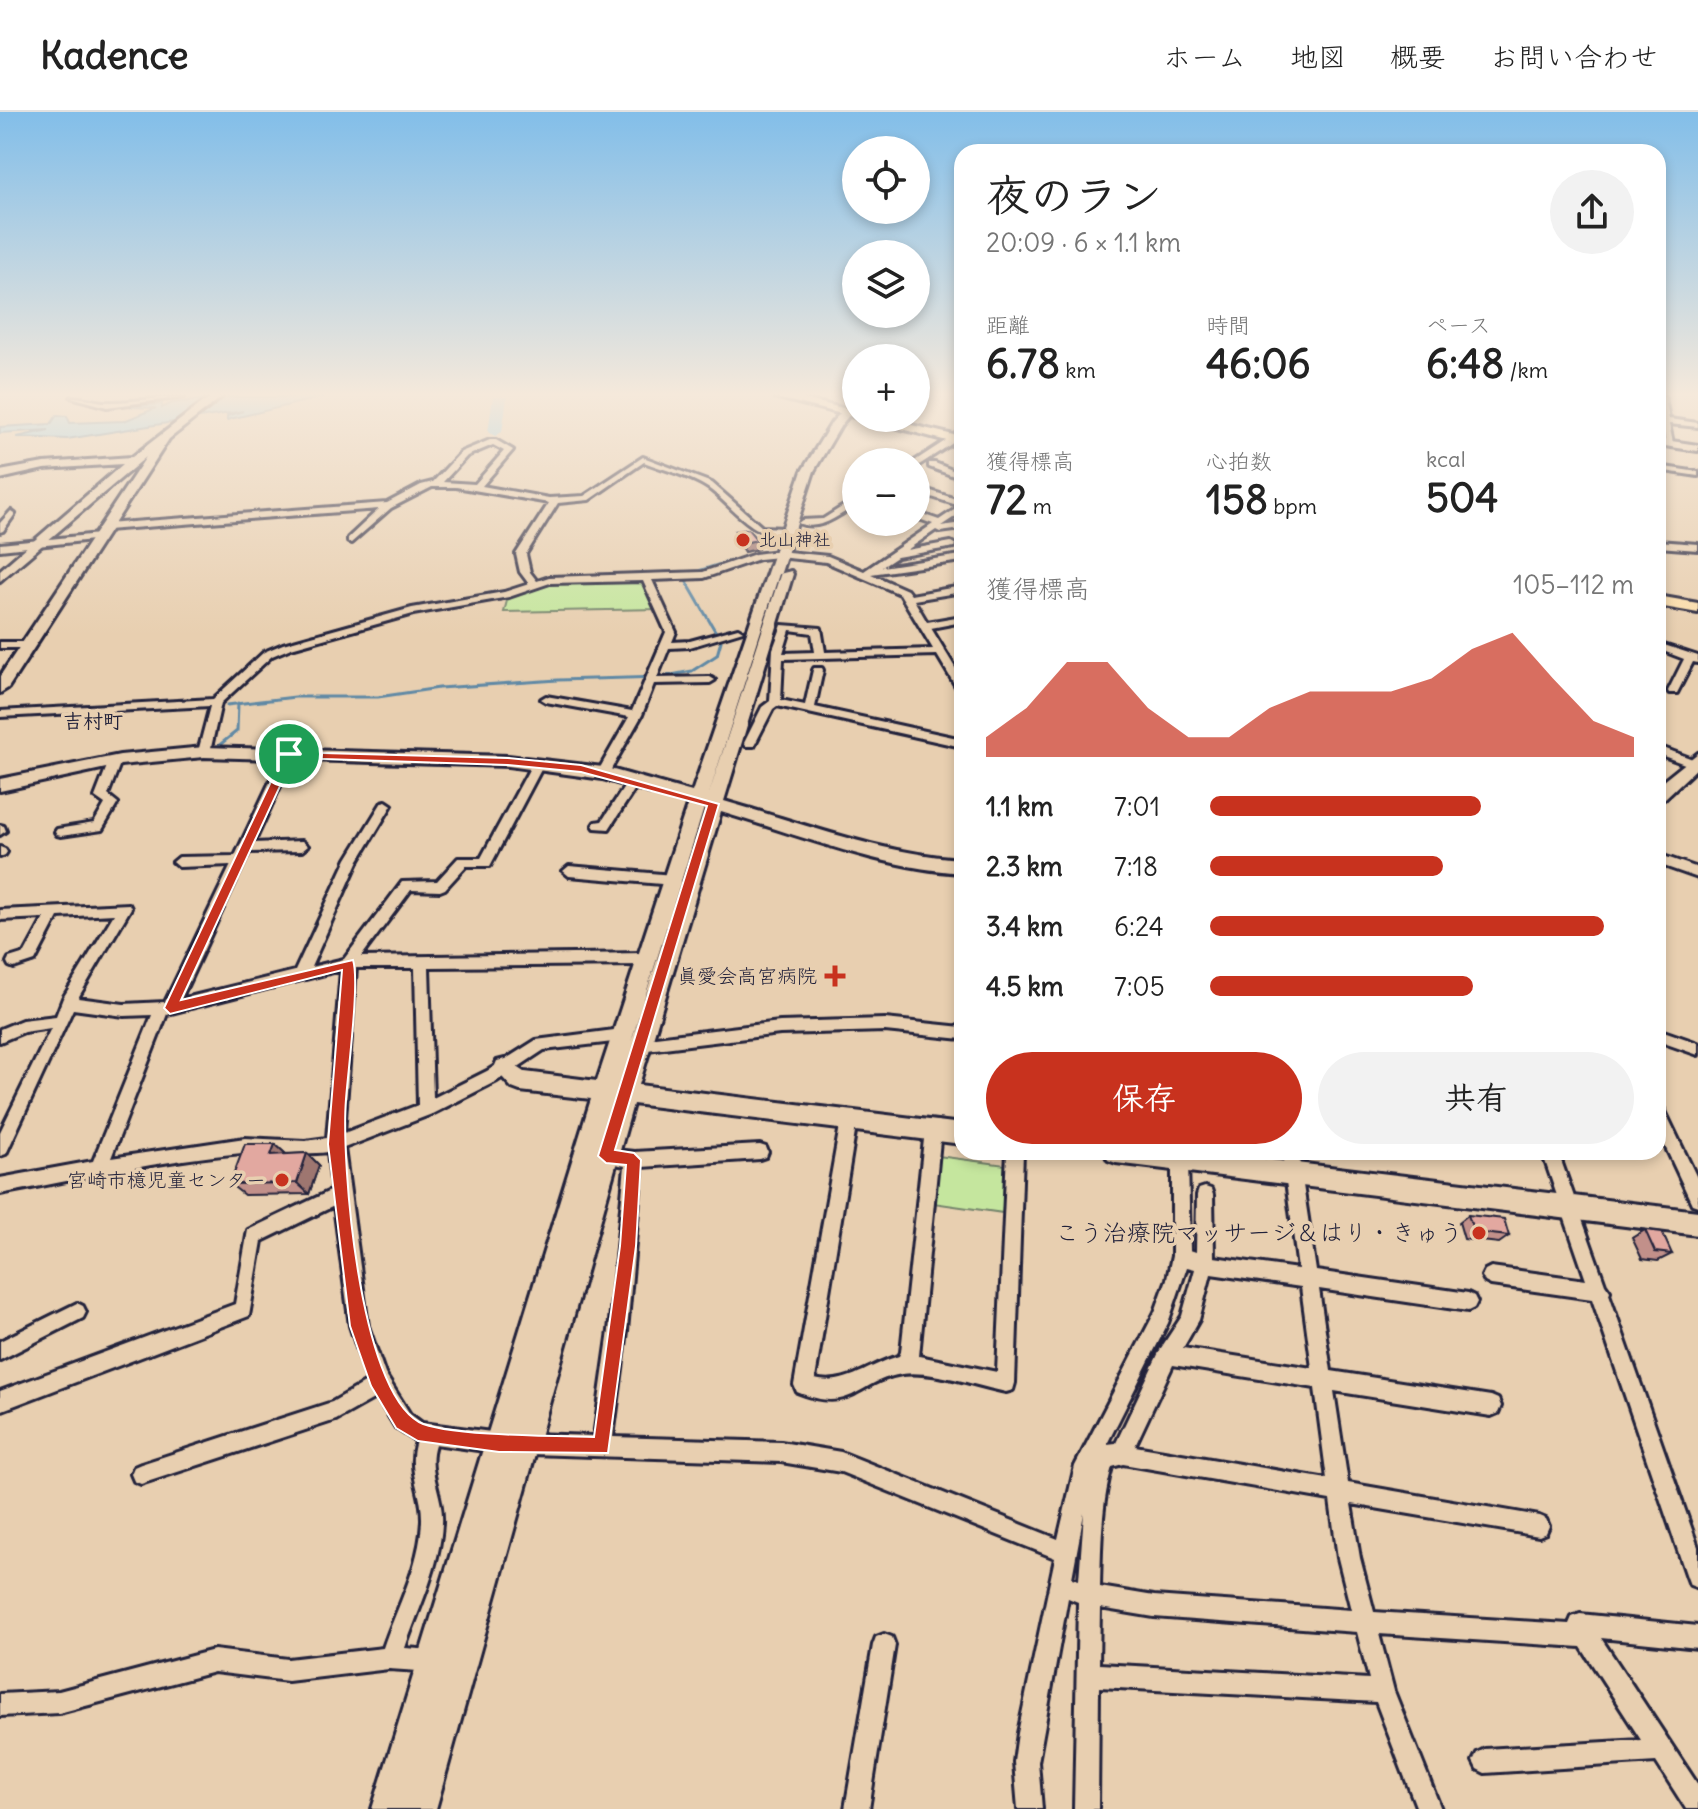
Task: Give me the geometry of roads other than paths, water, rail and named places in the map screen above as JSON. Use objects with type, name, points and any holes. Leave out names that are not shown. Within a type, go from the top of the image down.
[{"type":"main road","points":[[1666,596],[1698,601]]},
{"type":"main road","points":[[1666,602],[1698,608]]},
{"type":"street","points":[[0,577],[117,476]]},
{"type":"street","points":[[0,688],[139,476]]},
{"type":"street","points":[[436,484],[440,476]]},
{"type":"street","points":[[478,486],[486,476]]},
{"type":"street","points":[[0,547],[103,532],[388,506],[406,499],[418,487],[436,484],[478,486],[555,501],[586,498],[618,476]]},
{"type":"street","points":[[687,476],[709,485],[760,529],[786,531]]},
{"type":"street","points":[[785,554],[786,531],[806,476]]},
{"type":"street","points":[[419,1809],[512,1443],[630,1040],[785,554],[802,523],[819,476]]},
{"type":"street","points":[[930,494],[954,503]]},
{"type":"street","points":[[535,585],[525,572],[521,554],[555,501]]},
{"type":"street","points":[[351,540],[388,506]]},
{"type":"street","points":[[802,523],[825,521],[842,512]]},
{"type":"street","points":[[866,573],[954,513]]},
{"type":"street","points":[[0,529],[11,514]]},
{"type":"street","points":[[930,522],[939,526],[954,526]]},
{"type":"street","points":[[939,526],[954,546]]},
{"type":"street","points":[[1666,545],[1698,547]]},
{"type":"street","points":[[894,554],[954,553]]},
{"type":"street","points":[[204,752],[216,702],[279,649],[412,611],[468,599],[487,599],[535,585],[573,578],[680,577],[785,554],[828,559],[896,587],[909,598],[954,676]]},
{"type":"street","points":[[866,573],[954,554]]},
{"type":"street","points":[[603,773],[636,715],[671,632],[647,579]]},
{"type":"street","points":[[909,598],[954,590]]},
{"type":"street","points":[[924,626],[954,620]]},
{"type":"street","points":[[775,702],[777,656],[786,627],[817,630],[820,653]]},
{"type":"street","points":[[666,645],[718,638],[738,631]]},
{"type":"street","points":[[0,645],[28,645]]},
{"type":"street","points":[[1666,649],[1694,658],[1673,691]]},
{"type":"street","points":[[777,656],[820,653],[954,657]]},
{"type":"street","points":[[810,707],[818,670]]},
{"type":"street","points":[[650,678],[710,680]]},
{"type":"street","points":[[546,699],[636,715]]},
{"type":"street","points":[[0,714],[216,702]]},
{"type":"street","points":[[750,743],[768,707],[775,702],[810,707],[917,736],[954,742]]},
{"type":"street","points":[[0,786],[115,761],[204,752],[538,764],[603,773],[903,857],[954,865]]},
{"type":"street","points":[[1666,753],[1696,762]]},
{"type":"street","points":[[99,1166],[166,1009],[289,754]]},
{"type":"street","points":[[61,832],[98,827],[112,803],[101,797],[115,761]]},
{"type":"street","points":[[1666,788],[1696,762]]},
{"type":"street","points":[[538,764],[485,863],[463,861],[440,886],[407,885],[349,963],[335,1144],[359,1326],[380,1385],[403,1421],[418,1432],[512,1443],[781,1452],[841,1462],[1066,1552]]},
{"type":"street","points":[[599,825],[605,826],[634,781]]},
{"type":"street","points":[[630,1040],[647,959],[673,880],[707,802]]},
{"type":"street","points":[[301,974],[353,859],[386,805]]},
{"type":"street","points":[[179,862],[302,846]]},
{"type":"street","points":[[1666,862],[1698,873]]},
{"type":"street","points":[[569,871],[673,880]]},
{"type":"street","points":[[0,915],[124,908],[68,1002],[62,1021],[0,1149]]},
{"type":"street","points":[[14,962],[30,957],[54,911]]},
{"type":"street","points":[[68,1002],[124,1010],[166,1009],[241,993],[349,963],[647,959]]},
{"type":"street","points":[[422,962],[426,1109]]},
{"type":"street","points":[[0,1036],[22,1026],[62,1021]]},
{"type":"street","points":[[0,1186],[99,1166],[245,1145],[305,1148],[335,1144],[426,1109],[505,1068],[541,1044],[780,1028],[885,1025],[954,1032]]},
{"type":"street","points":[[1666,1038],[1698,1049]]},
{"type":"street","points":[[505,1068],[520,1081],[954,1133]]},
{"type":"street","points":[[389,1809],[434,1661],[512,1443],[606,1156],[615,1093]]},
{"type":"street","points":[[849,1120],[804,1385],[820,1392],[845,1392],[871,1373],[905,1364],[1006,1383],[1015,1160]]},
{"type":"street","points":[[905,1364],[910,1354],[933,1130]]},
{"type":"street","points":[[1666,1131],[1698,1198]]},
{"type":"street","points":[[606,1156],[634,1160],[760,1152]]},
{"type":"street","points":[[602,1446],[628,1246],[634,1160]]},
{"type":"street","points":[[1030,1809],[1026,1762],[1082,1473],[1162,1317],[1181,1256],[1178,1160]]},
{"type":"street","points":[[1243,1160],[1292,1163],[1698,1223]]},
{"type":"street","points":[[1553,1160],[1698,1577]]},
{"type":"street","points":[[1292,1163],[1339,1492],[1364,1622],[1383,1691],[1429,1809]]},
{"type":"street","points":[[0,1197],[29,1178]]},
{"type":"street","points":[[0,1401],[243,1310],[254,1236],[341,1194]]},
{"type":"street","points":[[1086,1809],[1089,1597],[1098,1481],[1105,1459],[1120,1455],[1168,1355],[1190,1320],[1205,1264],[1205,1195]]},
{"type":"street","points":[[1181,1256],[1205,1264],[1468,1302]]},
{"type":"street","points":[[1491,1276],[1601,1291]]},
{"type":"street","points":[[0,1351],[77,1312]]},
{"type":"street","points":[[1168,1355],[1491,1406]]},
{"type":"street","points":[[141,1474],[336,1410],[380,1385]]},
{"type":"street","points":[[390,1658],[426,1555],[432,1522],[418,1458],[428,1434]]},
{"type":"street","points":[[1097,1445],[1120,1455],[1539,1526]]},
{"type":"street","points":[[1060,1584],[1089,1597],[1364,1622],[1588,1636]]},
{"type":"street","points":[[1698,1637],[1580,1625],[1698,1806]]},
{"type":"street","points":[[857,1809],[884,1645]]},
{"type":"street","points":[[0,1705],[59,1702],[214,1661],[288,1670],[390,1658],[434,1661]]},
{"type":"street","points":[[1088,1675],[1383,1691]]},
{"type":"street","points":[[1485,1761],[1662,1750]]},
{"type":"waterway","points":[[727,562],[748,556]]},
{"type":"waterway","points":[[238,704],[295,697],[378,697],[439,688],[558,680],[661,677],[692,671],[717,655],[721,641],[685,579],[695,572],[727,562]]},
{"type":"waterway","points":[[720,564],[727,562]]},
{"type":"waterway","points":[[217,747],[237,731],[238,704]]},
{"type":"waterway","points":[[227,705],[238,704]]},
{"type":"place","name":"北山神社","points":[[743,540]]},
{"type":"place","name":"眞愛会高宮病院","points":[[835,976]]},
{"type":"place","name":"宮崎市檍児童センター","points":[[282,1180]]},
{"type":"place","name":"こう治療院マッサージ＆はり・きゅう","points":[[1479,1233]]},
{"type":"district","name":"吉村町","points":[[93,721]]}]
